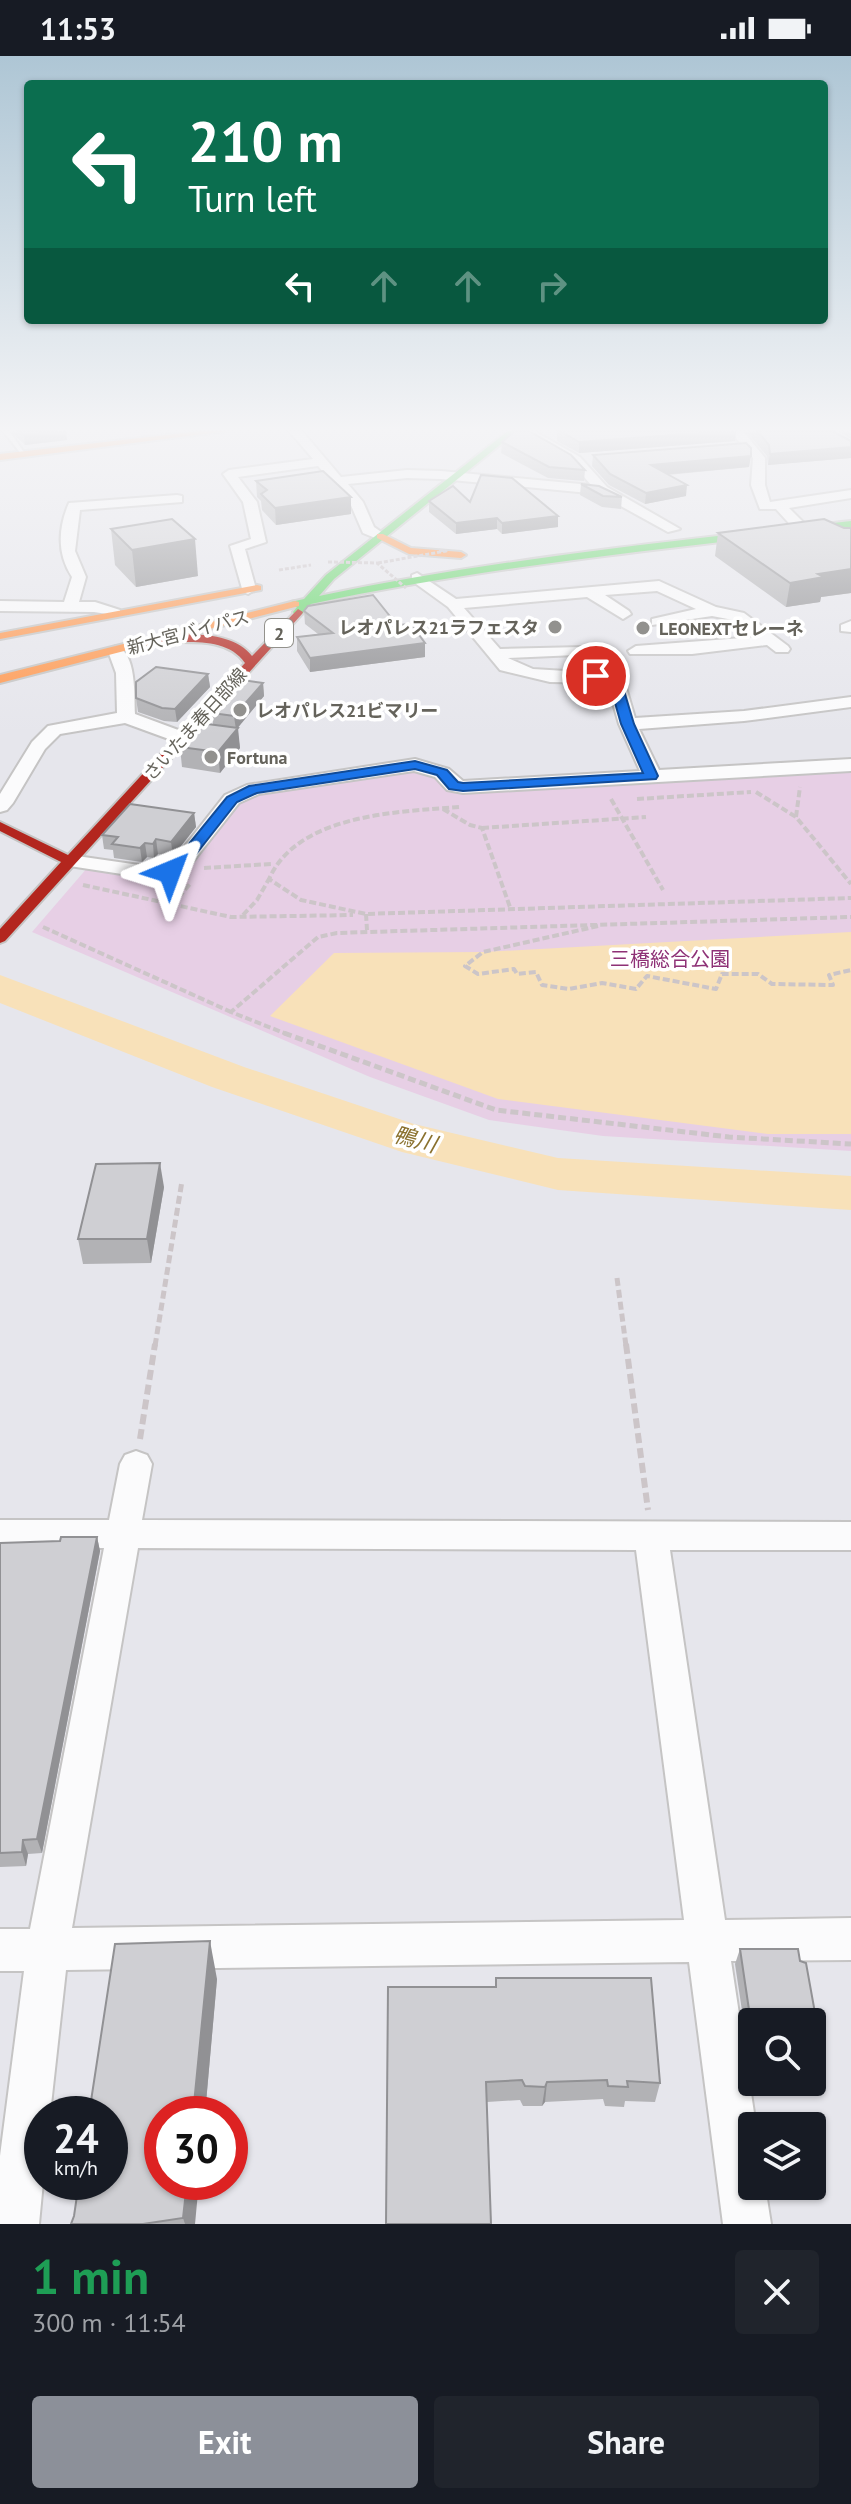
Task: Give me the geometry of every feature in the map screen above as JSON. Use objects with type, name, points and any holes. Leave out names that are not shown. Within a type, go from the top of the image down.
[{"type":"main road","name":"さいたま春日部線","points":[[10,927],[309,600],[329,569],[385,532]]},
{"type":"main road","name":"新大宮バイパス","points":[[303,581],[329,569],[648,532]]},
{"type":"main road","name":"新大宮バイパス","points":[[0,679],[309,600],[699,532]]},
{"type":"main road","points":[[380,536],[400,549],[495,552]]},
{"type":"main road","name":"新大宮バイパス","points":[[0,636],[248,589],[277,578]]},
{"type":"main road","points":[[162,639],[225,643],[246,652],[251,663]]},
{"type":"main road","points":[[0,670],[116,651]]},
{"type":"main road","points":[[0,826],[70,861]]},
{"type":"street","points":[[68,532],[68,562],[79,577],[70,607]]},
{"type":"street","points":[[248,589],[237,546],[259,542],[257,532]]},
{"type":"street","points":[[372,532],[380,536]]},
{"type":"street","points":[[824,532],[851,545]]},
{"type":"street","points":[[411,583],[453,604],[506,666],[530,674],[609,678],[616,684],[628,724],[652,776]]},
{"type":"street","points":[[453,604],[659,586],[712,611],[738,616],[776,644],[636,651]]},
{"type":"street","points":[[588,591],[623,614]]},
{"type":"street","points":[[0,606],[95,607],[114,613]]},
{"type":"street","points":[[658,622],[712,611]]},
{"type":"street","points":[[496,654],[576,650]]},
{"type":"street","points":[[116,651],[124,673],[126,717]]},
{"type":"street","points":[[628,724],[744,716],[851,702]]},
{"type":"street","points":[[0,806],[18,786],[38,744],[51,737],[54,730],[126,717],[183,738]]},
{"type":"street","points":[[70,861],[161,874],[170,872],[177,869],[232,799],[254,789],[415,765],[442,773],[454,786],[463,787],[851,765]]},
{"type":"street","points":[[15,2224],[47,1951],[136,1464]]},
{"type":"street","points":[[0,1534],[851,1536]]},
{"type":"street","points":[[651,1535],[747,2224]]},
{"type":"street","points":[[0,1950],[851,1939]]},
{"type":"path","points":[[277,578],[432,552]]},
{"type":"path","points":[[377,563],[411,583]]},
{"type":"path","points":[[786,788],[800,787],[796,817]]},
{"type":"path","points":[[598,800],[771,790]]},
{"type":"path","points":[[756,792],[796,817],[851,884]]},
{"type":"path","points":[[611,799],[663,890]]},
{"type":"path","points":[[172,905],[205,867],[271,864],[298,842],[339,825],[471,806]]},
{"type":"path","points":[[442,808],[470,825],[482,828],[646,817]]},
{"type":"path","points":[[482,828],[511,910]]},
{"type":"path","points":[[243,915],[257,900],[269,879],[271,864]]},
{"type":"path","points":[[55,879],[231,917],[851,898]]},
{"type":"path","points":[[269,879],[282,892],[298,899],[366,914]]},
{"type":"path","points":[[366,914],[367,930]]},
{"type":"path","points":[[231,1012],[318,937],[367,930],[851,917]]},
{"type":"path","points":[[612,923],[483,952],[465,966],[478,974],[514,969],[517,974],[536,972],[542,985],[569,989],[602,983],[636,989],[647,976],[716,989],[722,974],[758,974],[772,984],[833,985],[829,975],[851,970]]},
{"type":"path","points":[[10,927],[328,1051],[496,1110],[757,1140],[851,1144]]},
{"type":"path","points":[[136,1464],[182,1181]]},
{"type":"path","points":[[617,1278],[651,1535]]},
{"type":"green space","name":"三橋総合公園","points":[[418,769],[437,774],[446,785],[851,770],[851,1151],[603,1136],[489,1120],[370,1077],[32,932],[88,867],[160,877],[239,802],[264,792]]},
{"type":"shaded area","points":[[851,932],[851,1134],[768,1134],[498,1099],[270,1016],[334,953],[483,952]]},
{"type":"building","points":[[114,532],[187,532],[195,539],[132,550]]},
{"type":"building","points":[[851,532],[851,569],[818,574],[824,577],[790,583],[718,533]]},
{"type":"building","points":[[373,595],[397,625],[411,624],[425,643],[310,658],[297,637],[333,633],[304,611],[308,606]]},
{"type":"building","points":[[156,667],[208,674],[175,709],[162,708],[136,698],[136,682]]},
{"type":"building","points":[[242,680],[263,683],[234,716],[212,713]]},
{"type":"building","points":[[200,723],[238,728],[218,752],[180,747]]},
{"type":"building","points":[[130,804],[194,813],[171,842],[156,839],[153,844],[145,843],[140,848],[112,844],[118,837],[102,835]]},
{"type":"building","points":[[160,1163],[147,1239],[78,1239],[96,1164]]},
{"type":"building","points":[[61,1537],[97,1537],[37,1839],[23,1840],[22,1852],[0,1853],[0,1543],[60,1541]]},
{"type":"building","points":[[210,1941],[195,2096],[144,2096],[144,2200],[185,2200],[183,2218],[143,2224],[71,2224],[76,2200],[128,2200],[128,2096],[92,2096],[115,1944]]},
{"type":"building","points":[[740,1949],[798,1949],[800,1961],[806,1963],[814,2008],[749,2008]]},
{"type":"building","points":[[496,1978],[651,1978],[660,2083],[627,2081],[628,2087],[608,2086],[607,2080],[547,2082],[545,2087],[525,2086],[522,2080],[486,2082],[491,2224],[386,2224],[388,1987],[496,1987]]},
{"type":"waterway","name":"鴨川","points":[[0,988],[228,1077],[402,1137],[558,1174],[851,1193]]},
{"type":"traffic: fast","points":[[298,612],[330,577],[386,532]]},
{"type":"traffic: fast","points":[[295,604],[417,578],[779,532]]},
{"type":"traffic: slow","points":[[380,536],[409,551],[461,555]]},
{"type":"traffic: slow","points":[[0,636],[257,588]]},
{"type":"traffic: slow","points":[[0,679],[295,604]]},
{"type":"traffic: jam","points":[[0,938],[298,612]]},
{"type":"traffic: jam","points":[[162,639],[224,642],[244,653],[251,663]]},
{"type":"traffic: jam","points":[[0,826],[70,861]]},
{"type":"place","name":"レオパレス21ラフェスタ","points":[[555,627]]},
{"type":"place","name":"LEONEXTセレーネ","points":[[643,628]]},
{"type":"place","name":"レオパレス21ビマリー","points":[[240,710]]},
{"type":"place","name":"Fortuna","points":[[211,757]]},
{"type":"route","points":[[170,872],[177,869],[232,799],[254,789],[415,765],[442,773],[454,786],[463,787],[652,776],[628,724],[616,684],[609,678],[596,676]]}]
